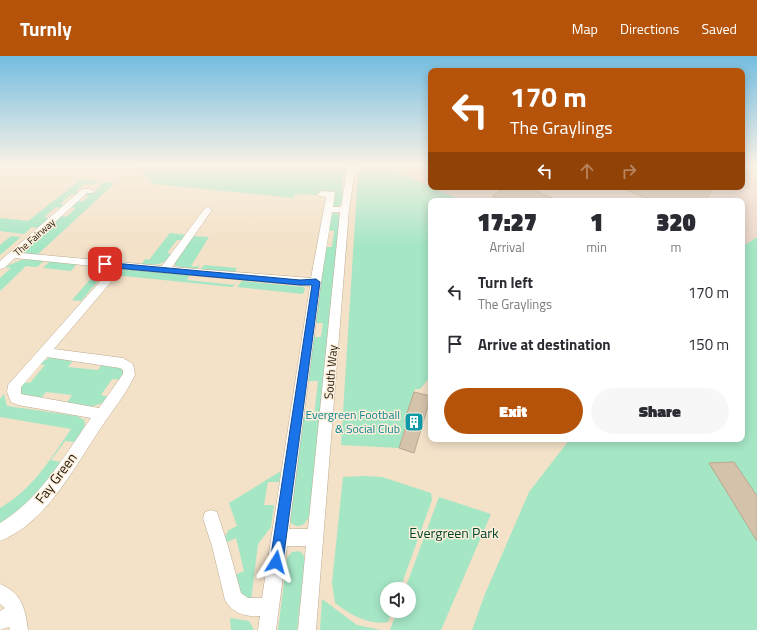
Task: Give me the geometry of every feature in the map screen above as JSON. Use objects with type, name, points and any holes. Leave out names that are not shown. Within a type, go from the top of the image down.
[{"type":"street","name":"The Fairway","points":[[0,266],[83,192]]},
{"type":"street","name":"South Way","points":[[308,630],[348,192]]},
{"type":"street","points":[[267,630],[316,282],[331,194],[322,194]]},
{"type":"street","points":[[328,210],[345,209]]},
{"type":"street","points":[[164,270],[208,210]]},
{"type":"street","points":[[13,255],[119,266],[300,282],[316,282]]},
{"type":"street","points":[[102,414],[23,400],[16,398],[14,392],[15,385],[119,266]]},
{"type":"street","name":"Fay Green","points":[[0,533],[19,522],[40,502],[55,483],[129,375],[129,368],[118,362],[44,352]]},
{"type":"street","points":[[211,518],[234,601],[239,605],[247,607],[270,606]]},
{"type":"street","points":[[280,538],[316,537]]},
{"type":"street","points":[[0,593],[11,601],[16,612],[19,630]]},
{"type":"street","points":[[0,622],[16,612]]},
{"type":"shaded area","points":[[443,192],[757,192],[757,237],[745,245],[745,198],[457,198]]},
{"type":"green space","points":[[65,192],[81,193],[79,195],[72,194],[60,204],[67,205],[64,208],[56,207],[44,217],[52,219],[41,228],[32,227],[24,234],[0,231],[0,218],[28,221]]},
{"type":"green space","points":[[105,192],[37,255],[23,253],[23,251],[60,216],[66,217],[76,208],[70,207],[77,201],[83,201],[89,196],[83,195]]},
{"type":"green space","points":[[231,192],[319,192],[317,195],[297,194],[293,198]]},
{"type":"green space","points":[[335,192],[342,192],[342,204],[336,207],[332,205]]},
{"type":"green space","points":[[357,192],[443,192],[457,198],[428,198],[428,380],[420,389],[415,389],[404,422],[407,423],[399,448],[341,445]]},
{"type":"green space","points":[[332,213],[340,214],[310,515],[302,525],[297,526],[291,523],[290,515],[303,417],[314,417],[318,381],[307,381],[313,337],[321,337],[323,323],[315,323],[326,247],[332,247],[334,231],[328,230]]},
{"type":"green space","points":[[170,233],[187,235],[183,240],[177,240],[167,253],[173,254],[162,263],[142,264],[145,259],[149,260]]},
{"type":"green space","points":[[11,236],[21,237],[0,255],[0,245]]},
{"type":"green space","points":[[192,236],[209,237],[191,266],[196,267],[200,264],[197,269],[175,266],[175,262]]},
{"type":"green space","points":[[757,237],[757,630],[472,630],[485,594],[529,492],[568,442],[745,442],[745,245]]},
{"type":"green space","points":[[32,259],[44,261],[37,267],[26,266],[0,291],[0,278],[11,268],[5,267],[21,260]]},
{"type":"green space","points":[[50,261],[76,265],[71,271],[43,268]]},
{"type":"green space","points":[[204,265],[237,268],[235,272],[201,269]]},
{"type":"green space","points":[[124,269],[190,275],[187,280],[234,285],[238,280],[234,286],[232,287],[114,275]]},
{"type":"green space","points":[[94,275],[102,276],[81,301],[72,300]]},
{"type":"green space","points":[[242,281],[305,288],[302,294],[237,287]]},
{"type":"green space","points":[[51,357],[74,359],[68,367],[98,370],[103,363],[121,367],[123,372],[122,377],[121,380],[112,379],[101,395],[110,397],[100,404],[90,406],[66,404],[72,395],[46,392],[39,401],[20,396],[18,386],[22,382],[30,383],[45,365],[37,364]]},
{"type":"green space","points":[[4,394],[7,406],[77,416],[85,422],[84,428],[75,442],[65,441],[51,460],[61,462],[33,499],[0,524],[0,508],[22,492],[40,473],[71,429],[0,417],[0,399]]},
{"type":"green space","points":[[281,471],[279,482],[268,482],[264,505],[274,505],[271,527],[258,544],[251,601],[239,595],[233,576],[244,571],[236,538],[225,543],[224,538],[229,530],[237,526],[229,503]]},
{"type":"green space","points":[[343,477],[382,477],[431,493],[432,500],[403,582],[380,582],[380,618],[389,618],[388,622],[381,623],[367,621],[353,615],[335,603],[332,583]]},
{"type":"green space","name":"Evergreen Park","points":[[439,497],[491,514],[441,630],[390,630],[394,618],[416,618],[416,582],[408,582]]},
{"type":"green space","points":[[299,551],[303,554],[305,561],[297,630],[278,630],[287,558],[292,552]]},
{"type":"green space","points":[[322,599],[357,625],[381,630],[320,630]]},
{"type":"green space","points":[[230,618],[249,621],[254,630],[231,630]]},
{"type":"building","points":[[499,192],[537,192],[552,198],[497,198],[492,196]]},
{"type":"building","points":[[631,192],[711,192],[706,198],[646,198]]},
{"type":"building","name":"Evergreen Football & Social Club","points":[[414,392],[428,395],[428,406],[414,453],[399,448],[407,423],[404,422]]},
{"type":"building","points":[[734,462],[757,496],[757,541],[709,463]]},
{"type":"place","name":"Evergreen Football & Social Club","points":[[414,422]]},
{"type":"route","points":[[105,264],[300,282],[316,282],[276,562]]}]
